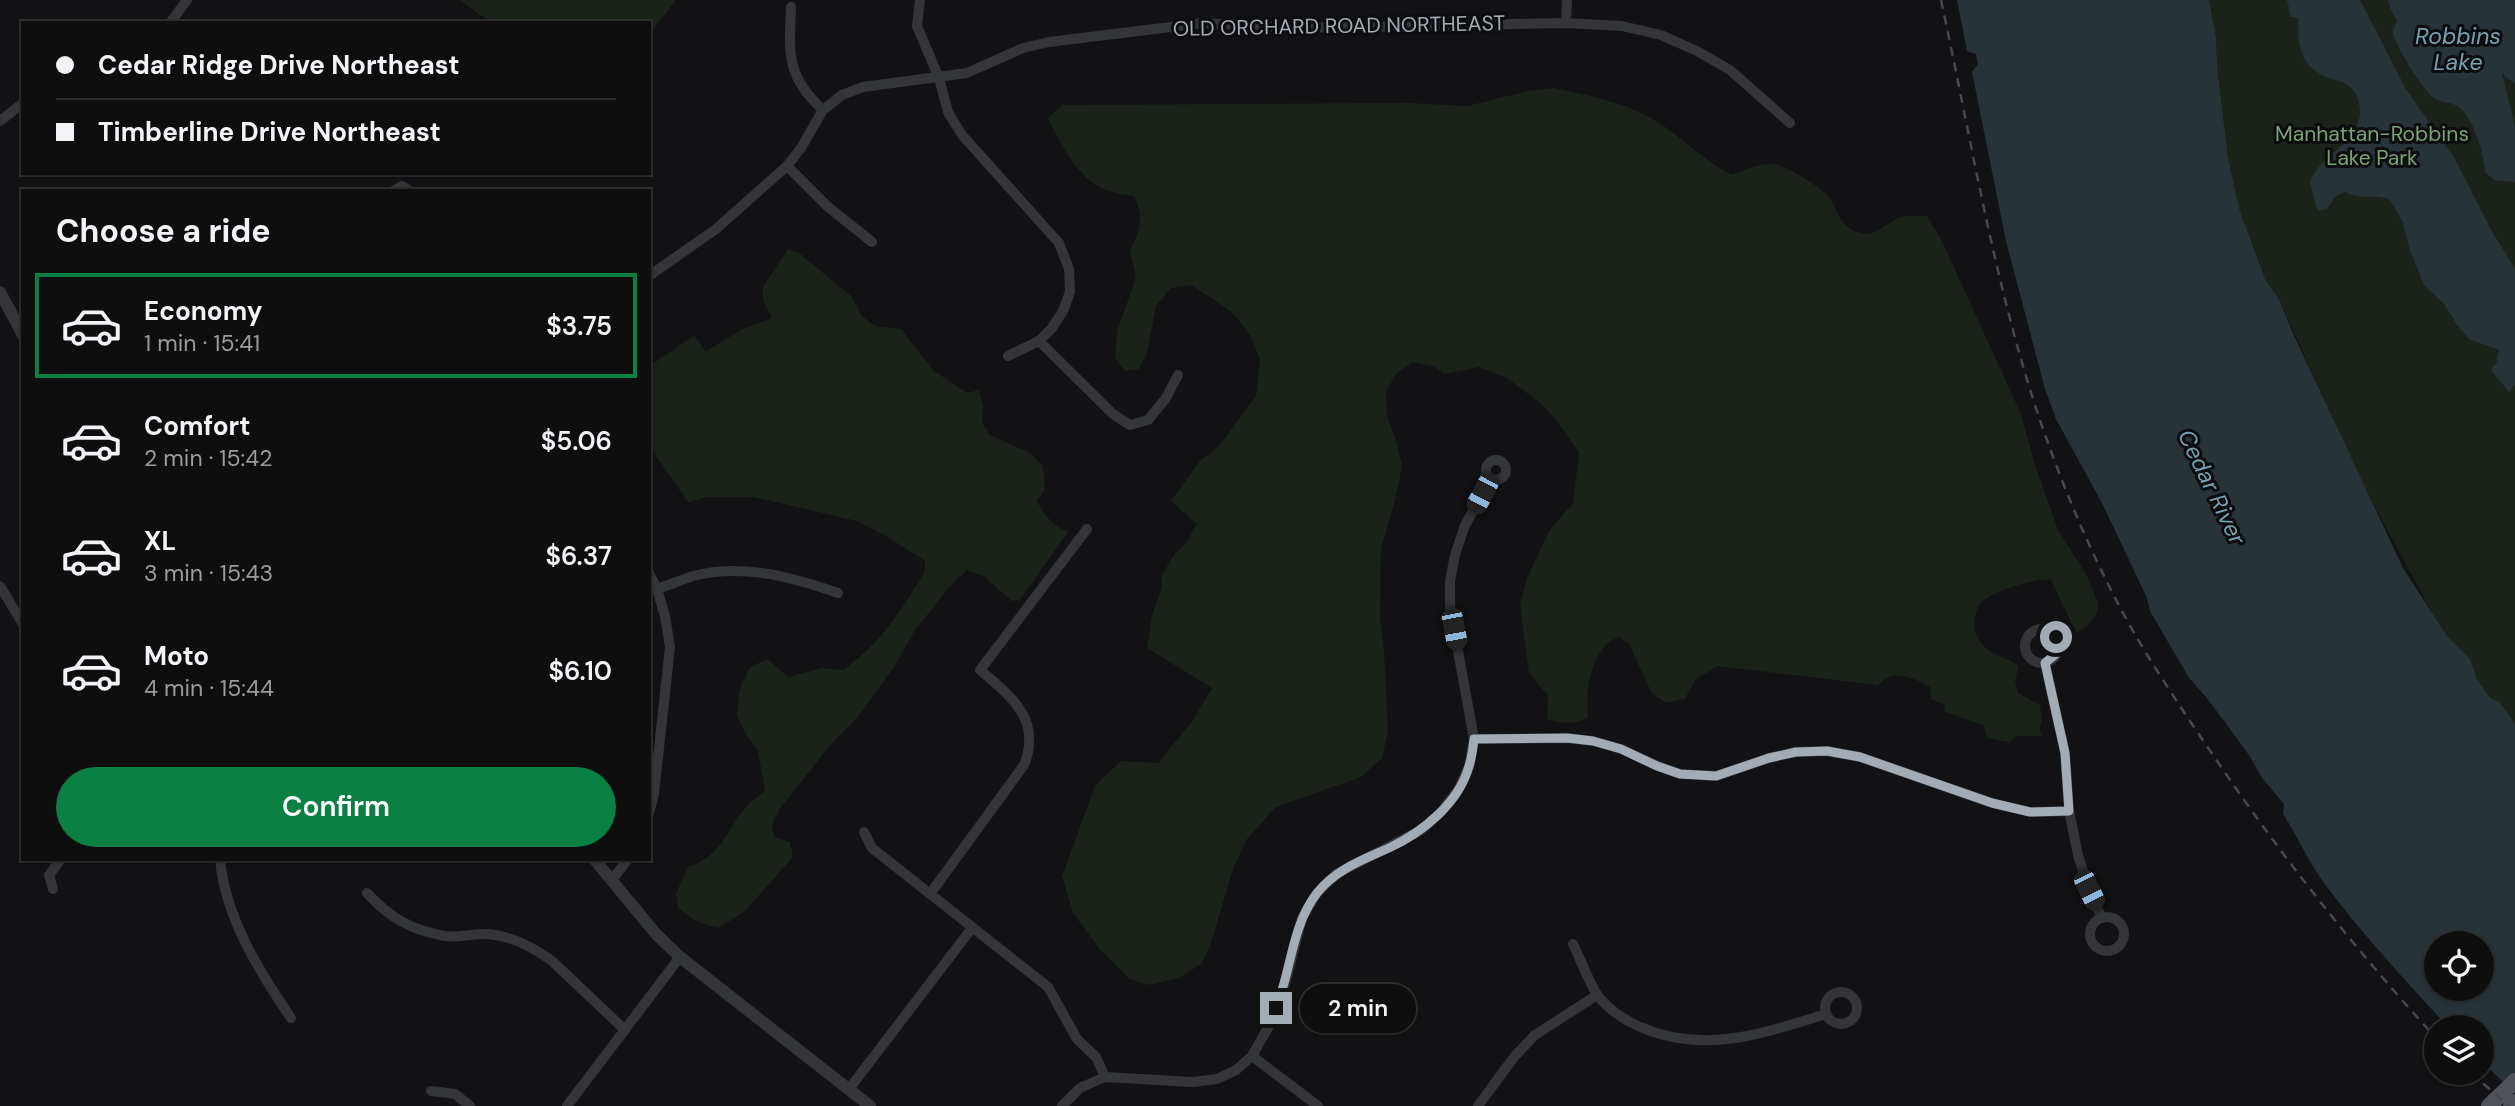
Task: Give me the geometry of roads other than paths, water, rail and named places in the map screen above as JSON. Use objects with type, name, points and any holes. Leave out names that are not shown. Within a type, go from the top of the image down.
[{"type":"main road","points":[[2489,1106],[2515,1081]]},
{"type":"main road","points":[[2511,1106],[2515,1102]]},
{"type":"street","points":[[171,21],[187,0]]},
{"type":"street","points":[[919,0],[917,26],[939,78],[948,112],[962,135],[1059,243],[1069,269],[1070,292],[1063,311],[1040,341],[1008,356]]},
{"type":"street","points":[[1566,23],[1567,0]]},
{"type":"street","points":[[791,7],[790,58],[796,78],[806,96],[822,110]]},
{"type":"street","name":"OLD ORCHARD ROAD NORTHEAST","points":[[651,275],[716,229],[788,166],[802,148],[822,110],[842,95],[863,87],[967,73],[1023,48],[1049,42],[1203,23],[1290,28],[1566,23],[1622,26],[1661,35],[1730,69],[1790,123]]},
{"type":"street","points":[[0,121],[21,105]]},
{"type":"street","points":[[788,166],[827,206],[872,242]]},
{"type":"street","points":[[0,292],[21,331]]},
{"type":"street","points":[[1040,341],[1113,414],[1130,425],[1148,420],[1166,398],[1178,375]]},
{"type":"street","points":[[1062,1106],[1080,1088],[1105,1077],[1193,1082],[1217,1079],[1237,1070],[1252,1056],[1270,1024],[1283,992],[1302,918],[1317,893],[1336,874],[1421,830],[1441,812],[1458,789],[1469,767],[1474,739],[1450,607],[1450,581],[1465,525],[1492,479]]},
{"type":"street","points":[[930,894],[1024,765],[1031,749],[1031,736],[1013,697],[980,670],[1087,529]]},
{"type":"street","points":[[657,589],[694,576],[728,571],[766,573],[800,579],[838,593]]},
{"type":"street","points":[[651,577],[665,616],[670,647],[651,805]]},
{"type":"street","points":[[0,586],[21,621]]},
{"type":"street","points":[[2045,663],[2065,753],[2069,811],[2078,855],[2089,890],[2102,918]]},
{"type":"street","points":[[1474,739],[1567,738],[1593,741],[1621,749],[1680,774],[1716,776],[1769,758],[1796,752],[1827,751],[1860,757],[1992,803],[2030,812],[2069,811]]},
{"type":"street","points":[[864,832],[872,848],[1048,987],[1077,1039],[1096,1057],[1105,1077]]},
{"type":"street","points":[[53,889],[49,875],[60,861]]},
{"type":"street","points":[[220,861],[233,912],[247,947],[265,980],[291,1017]]},
{"type":"street","points":[[596,861],[648,925],[680,957],[870,1106]]},
{"type":"street","points":[[612,880],[626,861]]},
{"type":"street","points":[[367,893],[387,915],[418,930],[448,936],[488,934],[514,939],[539,951],[625,1030]]},
{"type":"street","points":[[849,1089],[972,928]]},
{"type":"street","points":[[1573,944],[1597,995],[1624,1020],[1658,1035],[1697,1041],[1741,1039],[1826,1014]]},
{"type":"street","points":[[567,1106],[680,957]]},
{"type":"street","points":[[1478,1106],[1514,1057],[1535,1035],[1597,995]]},
{"type":"street","points":[[1252,1056],[1318,1106]]},
{"type":"street","points":[[431,1091],[455,1094],[470,1106]]},
{"type":"water","name":"Cedar River","points":[[1957,0],[2209,0],[2216,37],[2228,158],[2239,208],[2265,279],[2279,299],[2403,568],[2447,636],[2470,659],[2477,679],[2490,698],[2500,702],[2515,724],[2515,1093],[2494,1073],[2494,1015],[2437,1015],[2425,1001],[2494,1001],[2494,931],[2424,931],[2424,1000],[2324,883],[2283,814],[2284,804],[2262,778],[2249,755],[2207,698],[2189,678],[2150,611],[2147,598],[2103,505],[2056,419],[2045,389],[2006,241],[1972,72],[1978,64],[1976,54],[1967,51]]},
{"type":"water","points":[[2287,0],[2360,0],[2406,89],[2455,159],[2491,230],[2515,269],[2515,384],[2509,392],[2491,370],[2497,362],[2499,350],[2469,339],[2445,305],[2424,285],[2402,220],[2389,199],[2345,192],[2336,196],[2327,209],[2319,211],[2316,206],[2310,181],[2356,128],[2360,109],[2352,88],[2318,73],[2306,61],[2298,36],[2299,18],[2291,17]]},
{"type":"water","name":"Robbins Lake","points":[[2388,0],[2515,0],[2515,84],[2502,73],[2515,126],[2515,182],[2494,180],[2485,172],[2477,138],[2465,113],[2455,105],[2435,99],[2417,78],[2394,37],[2397,21]]},
{"type":"railway","points":[[1941,0],[1998,270],[2026,377],[2065,487],[2102,572],[2157,671],[2260,822],[2332,917],[2424,1024]]},
{"type":"railway","points":[[2485,1085],[2509,1106]]},
{"type":"park label","name":"Manhattan-Robbins Lake Park","points":[[2372,146]]}]
